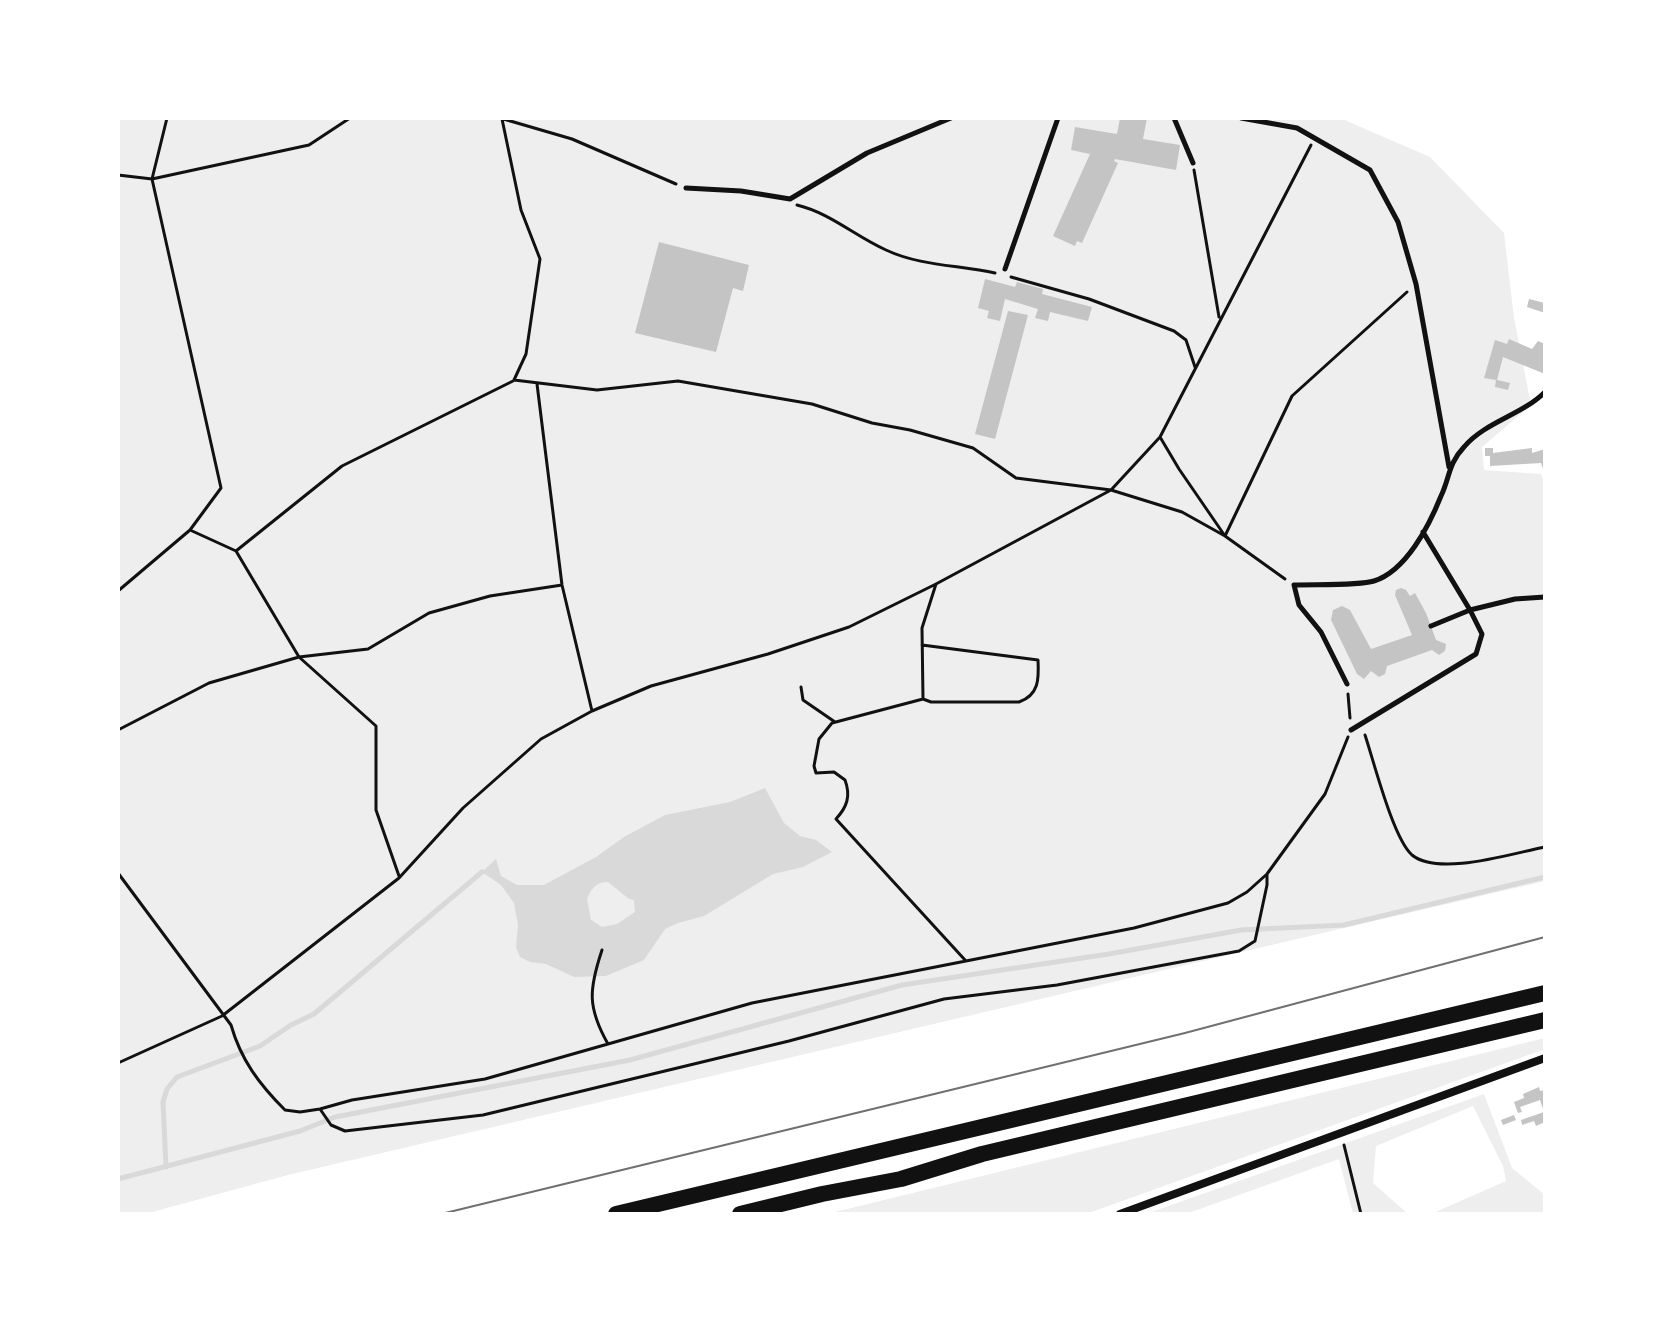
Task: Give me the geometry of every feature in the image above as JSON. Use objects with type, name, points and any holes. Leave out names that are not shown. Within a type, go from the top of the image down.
[{"type":"highway","points":[[616,1214],[1545,993]]},
{"type":"highway","points":[[740,1214],[901,1179],[982,1154],[1545,1020]]},
{"type":"street","points":[[1120,1214],[1545,1058]]},
{"type":"lane","points":[[686,188],[741,191],[790,199],[867,153],[951,118]]},
{"type":"lane","points":[[1005,269],[1058,118]]},
{"type":"lane","points":[[1174,118],[1193,163]]},
{"type":"lane","points":[[1241,118],[1297,128],[1370,170],[1398,222],[1416,284],[1449,467],[1443,494],[1405,561],[1374,581],[1294,585],[1299,605],[1321,632],[1347,684]]},
{"type":"lane","points":[[1449,467],[1465,445],[1531,405],[1545,392]]},
{"type":"lane","points":[[1351,730],[1476,654],[1482,634],[1423,532]]},
{"type":"lane","points":[[1431,626],[1470,610],[1515,599],[1545,597]]},
{"type":"path","points":[[118,591],[190,530],[221,488],[152,179],[167,118]]},
{"type":"path","points":[[118,175],[152,179],[309,145],[350,118]]},
{"type":"path","points":[[514,380],[526,354],[540,259],[521,210],[501,119],[572,139],[686,188]]},
{"type":"path","points":[[118,1063],[222,1016],[399,878],[463,808],[541,739],[592,711],[651,686],[836,632],[936,584],[1111,490],[1160,437],[1314,138]]},
{"type":"path","points":[[1193,163],[1220,319]]},
{"type":"path","points":[[787,202],[815,209],[888,251],[940,266],[991,271],[1043,285],[1174,331],[1186,340],[1195,367]]},
{"type":"path","points":[[1225,536],[1292,396],[1416,284]]},
{"type":"path","points":[[236,551],[342,466],[514,380],[597,390],[678,381],[812,404],[872,423],[973,448],[1016,478],[1111,490],[1182,512],[1225,536],[1294,585]]},
{"type":"path","points":[[537,383],[562,585],[592,711]]},
{"type":"path","points":[[1160,437],[1225,536]]},
{"type":"path","points":[[190,530],[236,551],[299,657],[376,726],[376,810],[399,878]]},
{"type":"path","points":[[923,699],[922,628],[936,584]]},
{"type":"path","points":[[118,730],[209,683],[299,657],[368,649],[429,613],[490,596],[562,585]]},
{"type":"path","points":[[922,645],[1038,660],[1036,689],[1031,697],[1019,702],[971,703],[923,699],[835,722],[825,729],[819,739],[814,766],[816,773],[834,772],[845,780],[849,796],[845,810],[836,819],[965,960]]},
{"type":"path","points":[[118,873],[231,1025],[237,1048],[247,1067],[285,1110],[300,1112],[320,1109],[352,1100],[485,1079],[752,1003],[1134,928],[1228,903],[1247,892],[1267,874],[1325,794],[1351,730],[1347,684]]},
{"type":"path","points":[[801,687],[803,700],[835,722]]},
{"type":"path","points":[[1361,724],[1398,833],[1410,853],[1432,862],[1461,864],[1545,847]]},
{"type":"path","points":[[320,1109],[331,1125],[345,1131],[483,1115],[789,1041],[944,999],[1057,985],[1239,951],[1255,941],[1267,874]]},
{"type":"path","points":[[602,950],[593,976],[591,999],[594,1018],[608,1044]]},
{"type":"path","points":[[1342,1133],[1361,1214]]},
{"type":"shaded area","points":[[118,118],[1340,118],[1430,157],[1504,233],[1514,318],[1531,405],[1482,447],[1484,470],[1541,474],[1545,484],[1545,881],[288,1175],[145,1214],[118,1214]]},
{"type":"shaded area","points":[[765,788],[784,823],[800,836],[816,840],[832,852],[803,867],[773,874],[704,916],[665,929],[644,960],[606,976],[574,977],[546,964],[520,957],[516,947],[518,925],[514,903],[501,885],[482,872],[496,859],[501,876],[517,885],[544,885],[665,815],[730,802]],"holes":[[[608,882],[634,900],[635,912],[617,924],[602,927],[591,920],[587,899],[597,885]]]},
{"type":"shaded area","points":[[1545,1038],[1545,1049],[1086,1214],[827,1214]]},
{"type":"shaded area","points":[[1484,1094],[1512,1168],[1545,1195],[1545,1211],[1542,1214],[1431,1214],[1506,1181],[1503,1166],[1473,1106],[1376,1146],[1373,1183],[1408,1214],[1353,1214],[1339,1159],[1186,1214],[1146,1214]]},
{"type":"building","points":[[1120,118],[1147,118],[1143,139],[1180,145],[1176,170],[1115,159],[1118,163],[1082,243],[1077,241],[1075,246],[1053,236],[1090,154],[1071,150],[1075,127],[1117,134]]},
{"type":"building","points":[[659,242],[749,265],[743,291],[733,288],[716,352],[635,333]]},
{"type":"building","points":[[985,279],[1015,287],[1017,282],[1043,289],[1042,294],[1092,307],[1088,321],[1050,312],[1048,321],[1035,318],[1038,309],[1005,299],[1000,321],[987,318],[989,311],[978,308]]},
{"type":"building","points":[[1529,299],[1545,303],[1545,313],[1527,307]]},
{"type":"building","points":[[1008,311],[1028,315],[995,439],[975,434]]},
{"type":"building","points":[[1509,339],[1532,349],[1538,341],[1545,344],[1545,374],[1503,357],[1497,380],[1510,383],[1508,390],[1495,387],[1496,380],[1484,378],[1495,340],[1507,344]]},
{"type":"building","points":[[1485,448],[1493,448],[1493,453],[1532,448],[1532,453],[1545,449],[1545,475],[1541,463],[1490,466],[1490,456],[1485,456]]},
{"type":"building","points":[[1401,588],[1410,596],[1415,593],[1436,640],[1446,644],[1445,651],[1439,655],[1432,650],[1387,666],[1385,674],[1379,677],[1371,671],[1364,679],[1357,674],[1331,620],[1333,610],[1342,606],[1350,610],[1371,649],[1412,635],[1395,595],[1396,590]]},
{"type":"building","points":[[1539,1087],[1540,1091],[1545,1090],[1545,1122],[1536,1126],[1534,1121],[1522,1125],[1521,1120],[1544,1112],[1540,1100],[1520,1107],[1522,1112],[1518,1113],[1514,1102]]},
{"type":"building","points":[[1514,1115],[1516,1120],[1503,1125],[1501,1120]]},
{"type":"waterway","points":[[166,1167],[163,1102],[167,1089],[177,1077],[260,1046],[314,1014],[482,872]]},
{"type":"waterway","points":[[118,1179],[300,1131],[335,1117],[630,1060],[902,985],[1109,954],[1241,930],[1344,925],[1545,877]]},
{"type":"tram line","points":[[441,1214],[1185,1033],[1545,937]]}]
